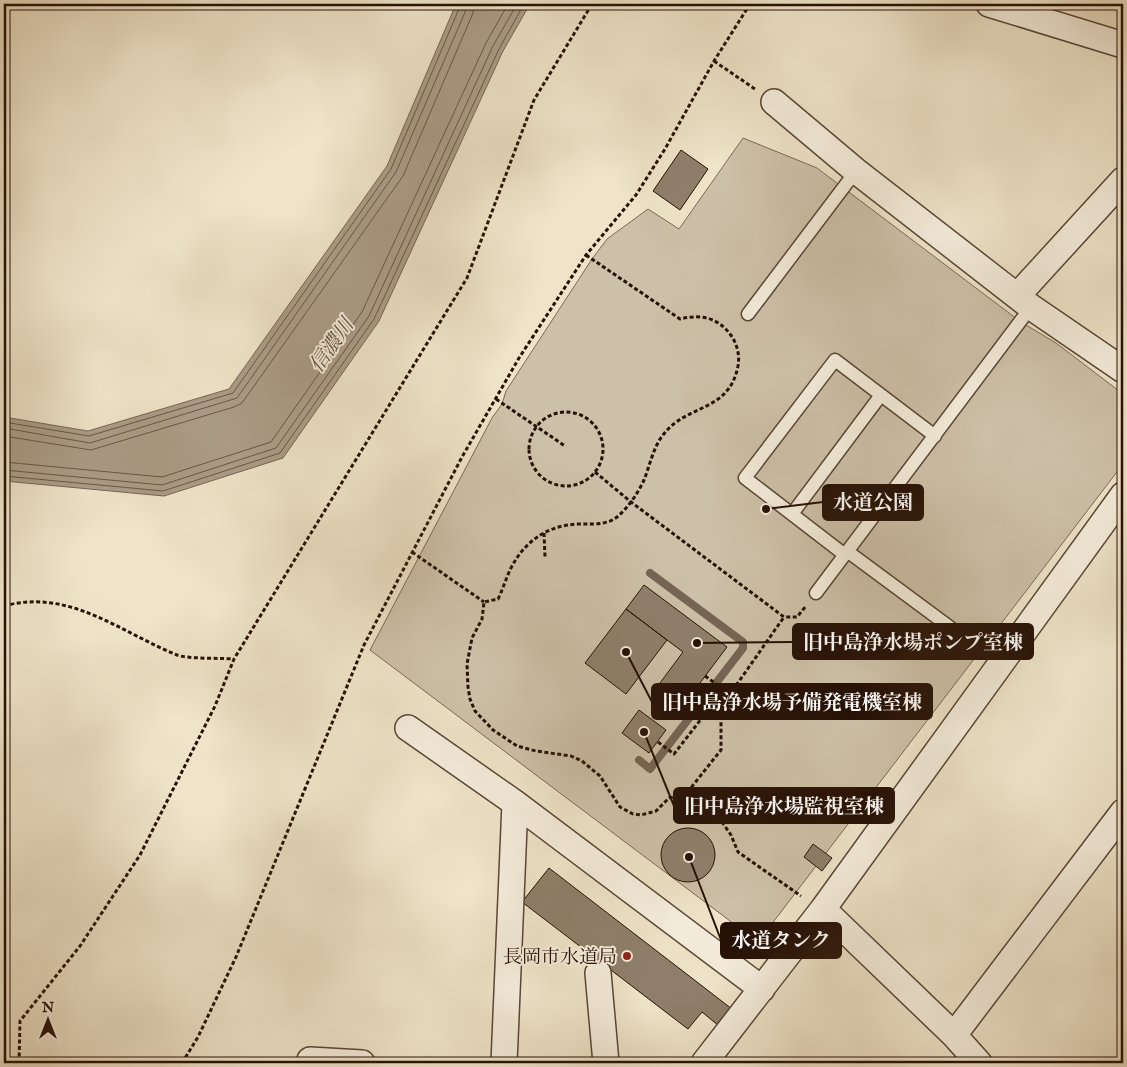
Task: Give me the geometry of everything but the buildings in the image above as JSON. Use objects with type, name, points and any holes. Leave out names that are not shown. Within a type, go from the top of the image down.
[{"type":"street","points":[[989,4],[1123,44]]},
{"type":"street","points":[[774,102],[856,171],[1024,301],[1123,370]]},
{"type":"street","points":[[1024,301],[1123,180]]},
{"type":"street","points":[[704,1063],[823,909],[1123,495]]},
{"type":"street","points":[[408,728],[515,804],[762,990]]},
{"type":"street","points":[[504,1063],[515,804]]},
{"type":"street","points":[[954,1035],[1123,812]]},
{"type":"street","points":[[823,909],[954,1035],[979,1063]]},
{"type":"street","points":[[598,973],[606,1063]]},
{"type":"street","points":[[310,1060],[362,1063]]},
{"type":"lane","points":[[748,314],[856,171]]},
{"type":"lane","points":[[816,593],[934,436],[1024,301]]},
{"type":"lane","points":[[934,436],[835,360],[745,478],[792,514],[952,628]]},
{"type":"lane","points":[[792,514],[881,395]]},
{"type":"path","points":[[19,1063],[20,1021],[80,946],[140,855],[215,706],[234,659],[467,278],[534,100],[592,4]]},
{"type":"path","points":[[182,1063],[198,1037],[236,957],[364,645],[462,457],[519,358],[586,255],[636,195],[665,149],[714,61],[750,4]]},
{"type":"path","points":[[714,61],[774,102]]},
{"type":"path","points":[[412,552],[484,602],[498,599],[516,559],[531,542],[544,532],[567,524],[606,523],[615,519],[630,502],[644,481],[663,435],[681,418],[717,401],[732,386],[739,362],[738,350],[733,338],[724,326],[715,320],[697,316],[680,319],[586,255]]},
{"type":"path","points":[[496,399],[565,446]]},
{"type":"path","points":[[564,414],[580,416],[588,420],[598,430],[604,445],[603,456],[595,472],[588,479],[567,485],[552,483],[540,476],[532,467],[528,453],[530,438],[536,427],[544,420],[564,414]]},
{"type":"path","points":[[595,472],[630,502],[784,618],[797,618],[816,593]]},
{"type":"path","points":[[544,532],[546,557]]},
{"type":"path","points":[[4,606],[38,601],[66,604],[121,627],[179,656],[234,659]]},
{"type":"path","points":[[484,602],[482,619],[471,644],[467,675],[470,699],[475,711],[486,724],[509,742],[536,751],[571,756],[582,761],[600,776],[620,807],[633,814],[649,814],[661,807],[669,798],[686,794],[721,750],[721,707]]},
{"type":"path","points":[[658,742],[674,754],[705,714],[721,707],[784,618]]},
{"type":"path","points":[[705,676],[730,694]]},
{"type":"path","points":[[686,794],[720,819],[731,834],[738,852],[823,909]]},
{"type":"shaded area","points":[[743,138],[817,168],[1021,322],[1056,343],[1123,394],[1123,464],[758,942],[370,650],[492,418],[502,404],[506,391],[592,259],[607,239],[648,209],[679,229]]},
{"type":"water","name":"信濃川","points":[[456,4],[530,4],[503,51],[379,321],[283,458],[164,496],[4,481],[4,417],[88,431],[229,389],[387,166]]},
{"type":"waterway","points":[[639,760],[650,769],[743,648],[743,642],[650,573]]},
{"type":"place","name":"水道公園","points":[[766,509]]},
{"type":"place","name":"旧中島浄水場ポンプ室棟","points":[[697,643]]},
{"type":"place","name":"旧中島浄水場予備発電機室棟","points":[[626,652]]},
{"type":"place","name":"旧中島浄水場監視室棟","points":[[644,732]]},
{"type":"place","name":"水道タンク","points":[[689,857]]},
{"type":"place","name":"長岡市水道局","points":[[627,956]]}]
